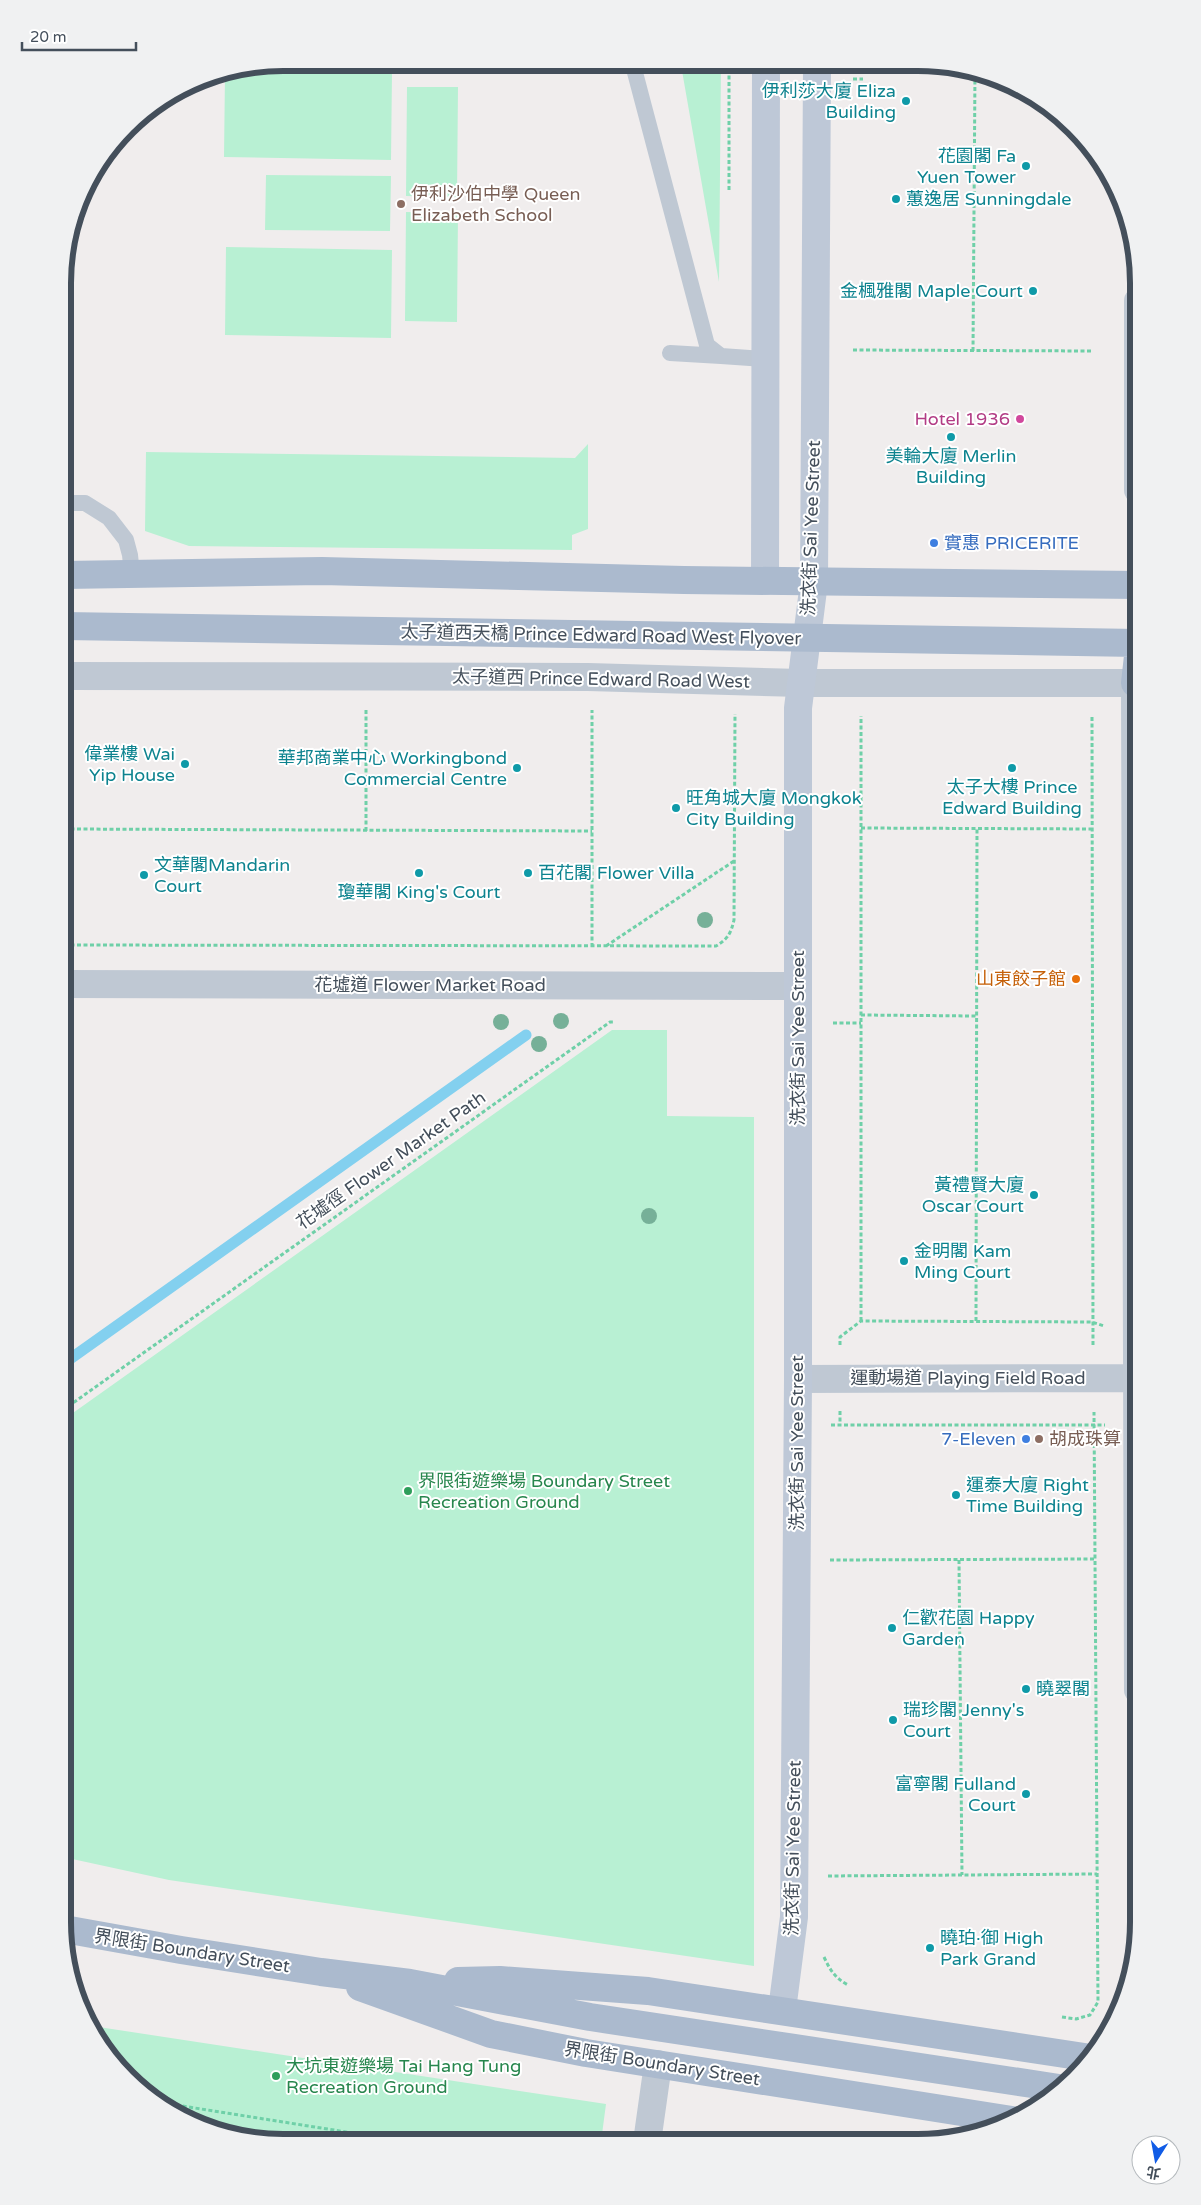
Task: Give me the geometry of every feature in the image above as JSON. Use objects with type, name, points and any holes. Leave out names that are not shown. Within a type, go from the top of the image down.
[{"type":"main road","points":[[71,575],[322,571],[765,582],[1130,585]]},
{"type":"main road","name":"太子道西天橋 Prince Edward Road West Flyover","points":[[71,626],[1130,643]]},
{"type":"main road","name":"界限街 Boundary Street","points":[[72,1930],[321,1972],[410,1982],[590,2017],[1051,2087]]},
{"type":"main road","name":"界限街 Boundary Street","points":[[321,1972],[415,2008],[491,2034],[586,2053],[999,2118]]},
{"type":"main road","name":"界限街 Boundary Street","points":[[410,1982],[500,1980],[648,1991],[1081,2057]]},
{"type":"street","points":[[765,582],[766,71]]},
{"type":"street","name":"洗衣街 Sai Yee Street","points":[[782,2010],[794,1917],[798,1379],[798,708],[814,582],[817,71]]},
{"type":"street","name":"太子道西 Prince Edward Road West","points":[[71,676],[588,676],[801,683],[1130,683]]},
{"type":"street","name":"花墟道 Flower Market Road","points":[[71,984],[797,986]]},
{"type":"street","name":"運動場道 Playing Field Road","points":[[798,1379],[1130,1378]]},
{"type":"street","points":[[648,2134],[658,2064]]},
{"type":"lane","points":[[635,71],[707,345],[721,356]]},
{"type":"lane","points":[[670,353],[765,358]]},
{"type":"lane","points":[[71,503],[85,504],[110,518],[119,528],[126,540],[132,574]]},
{"type":"path","points":[[853,78],[863,79]]},
{"type":"path","points":[[973,351],[975,79]]},
{"type":"path","points":[[853,350],[1093,351]]},
{"type":"path","points":[[366,706],[366,831]]},
{"type":"path","points":[[592,707],[592,947]]},
{"type":"path","points":[[71,945],[716,946],[726,940],[732,931],[734,920],[734,708]]},
{"type":"path","points":[[861,708],[861,1321],[1092,1322],[1130,1335]]},
{"type":"path","points":[[1092,709],[1092,1322]]},
{"type":"path","points":[[861,828],[1092,829]]},
{"type":"path","points":[[976,1321],[977,828]]},
{"type":"path","points":[[71,830],[592,831]]},
{"type":"path","points":[[605,947],[734,861]]},
{"type":"path","points":[[861,1015],[976,1016]]},
{"type":"path","name":"花墟徑 Flower Market Path","points":[[71,1404],[610,1022],[620,1022]]},
{"type":"path","points":[[826,1425],[1130,1425]]},
{"type":"path","points":[[1057,2016],[1076,2019],[1090,2015],[1098,2002],[1094,1425]]},
{"type":"path","points":[[821,1560],[1095,1560]]},
{"type":"path","points":[[959,1560],[962,1875]]},
{"type":"path","points":[[822,1876],[1097,1874]]},
{"type":"path","points":[[823,1949],[829,1969],[838,1979],[850,1986]]},
{"type":"path","points":[[177,2105],[359,2134]]},
{"type":"green space","points":[[283,71],[392,72],[391,160],[224,157],[225,79],[255,73]]},
{"type":"green space","points":[[682,71],[721,71],[719,282]]},
{"type":"green space","points":[[407,87],[458,87],[457,197],[406,196]]},
{"type":"green space","points":[[266,175],[391,176],[390,231],[265,230]]},
{"type":"green space","points":[[406,212],[458,213],[457,322],[405,321]]},
{"type":"green space","points":[[226,247],[392,250],[391,338],[225,335]]},
{"type":"green space","points":[[588,444],[588,529],[572,535],[572,550],[189,546],[145,531],[146,452],[575,458]]},
{"type":"green space","name":"界限街遊樂場 Boundary Street Recreation Ground","points":[[612,1030],[667,1030],[667,1116],[754,1117],[754,1966],[169,1880],[71,1859],[71,1414]]},
{"type":"green space","name":"大坑東遊樂場 Tai Hang Tung Recreation Ground","points":[[99,2027],[606,2104],[602,2134],[283,2134],[255,2132],[215,2123],[189,2112],[165,2098],[133,2072],[115,2051]]},
{"type":"waterway","points":[[71,1358],[526,1035]]},
{"type":"place","name":"伊利莎大廈 Eliza Building","points":[[906,101]]},
{"type":"place","name":"花園閣 Fa Yuen Tower","points":[[1026,166]]},
{"type":"place","name":"蕙逸居 Sunningdale","points":[[896,199]]},
{"type":"place","name":"伊利沙伯中學 Queen Elizabeth School","points":[[401,204]]},
{"type":"place","name":"金楓雅閣 Maple Court","points":[[1033,291]]},
{"type":"place","name":"Hotel 1936","points":[[1020,419]]},
{"type":"place","name":"美輪大廈 Merlin Building","points":[[951,437]]},
{"type":"place","name":"實惠 PRICERITE","points":[[934,543]]},
{"type":"place","name":"偉業樓 Wai Yip House","points":[[185,764]]},
{"type":"place","name":"華邦商業中心 Workingbond Commercial Centre","points":[[517,768]]},
{"type":"place","name":"太子大樓 Prince Edward Building","points":[[1012,768]]},
{"type":"place","name":"旺角城大廈 Mongkok City Building","points":[[676,808]]},
{"type":"place","name":"瓊華閣 King's Court","points":[[419,873]]},
{"type":"place","name":"百花閣 Flower Villa","points":[[528,873]]},
{"type":"place","name":"文華閣Mandarin Court","points":[[144,875]]},
{"type":"place","name":"山東餃子館","points":[[1076,979]]},
{"type":"place","name":"黃禮賢大廈 Oscar Court","points":[[1034,1195]]},
{"type":"place","name":"金明閣 Kam Ming Court","points":[[904,1261]]},
{"type":"place","name":"7-Eleven","points":[[1026,1439]]},
{"type":"place","name":"胡成珠算","points":[[1039,1439]]},
{"type":"place","name":"界限街遊樂場 Boundary Street Recreation Ground","points":[[408,1491]]},
{"type":"place","name":"運泰大廈 Right Time Building","points":[[956,1495]]},
{"type":"place","name":"仁歡花園 Happy Garden","points":[[892,1628]]},
{"type":"place","name":"曉翠閣","points":[[1026,1689]]},
{"type":"place","name":"瑞珍閣 Jenny's Court","points":[[893,1720]]},
{"type":"place","name":"富寧閣 Fulland Court","points":[[1026,1794]]},
{"type":"place","name":"曉珀·御 High Park Grand","points":[[930,1948]]},
{"type":"place","name":"大坑東遊樂場 Tai Hang Tung Recreation Ground","points":[[276,2076]]}]
